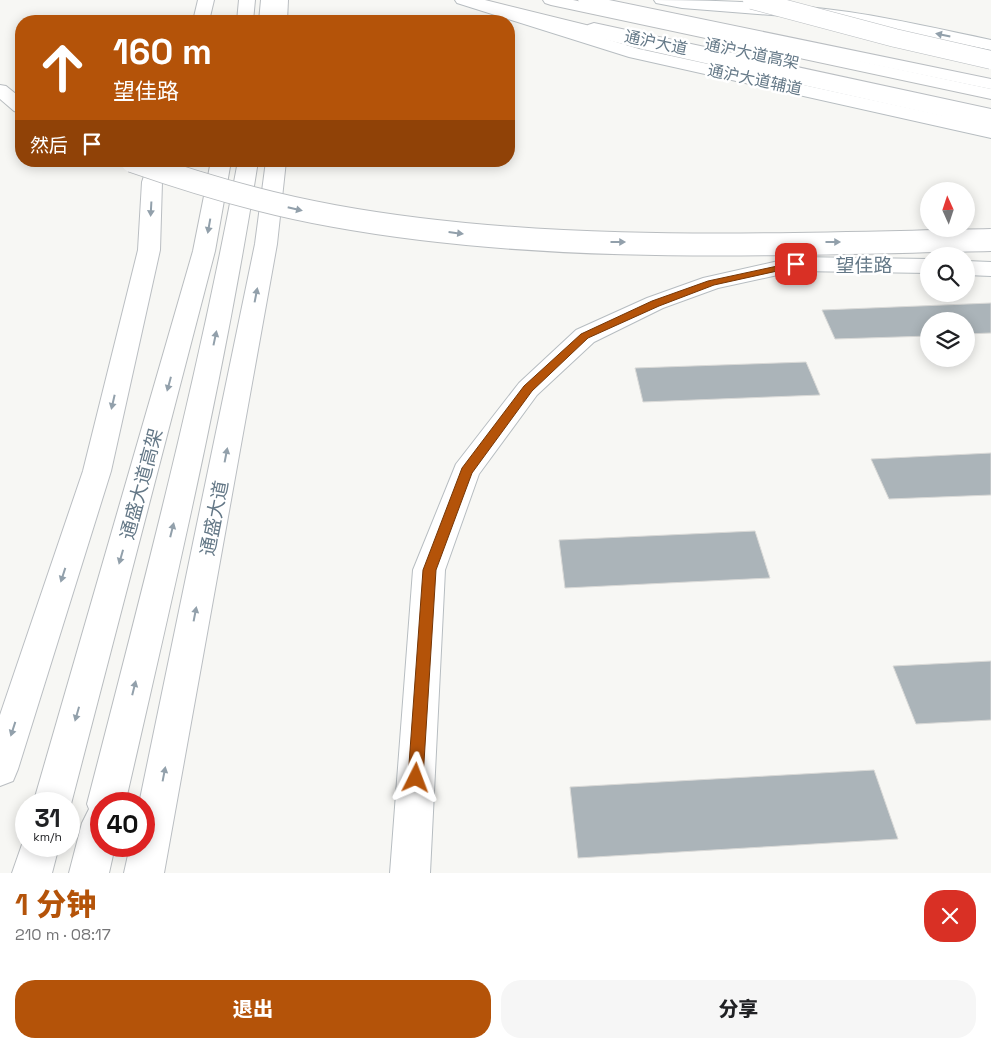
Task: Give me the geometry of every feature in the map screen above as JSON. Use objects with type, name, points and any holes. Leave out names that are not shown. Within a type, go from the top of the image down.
[{"type":"main road","points":[[202,15],[206,0]]},
{"type":"main road","points":[[245,15],[247,0]]},
{"type":"main road","points":[[268,15],[269,0]]},
{"type":"main road","points":[[279,15],[280,0]]},
{"type":"main road","points":[[466,0],[647,45],[991,121]]},
{"type":"main road","name":"通沪大道","points":[[466,0],[991,115]]},
{"type":"main road","name":"通沪大道辅道","points":[[466,0],[514,15]]},
{"type":"main road","name":"通沪大道高架","points":[[513,0],[991,104]]},
{"type":"main road","name":"通沪大道高架","points":[[551,0],[991,94]]},
{"type":"main road","name":"通沪大道","points":[[586,0],[991,84]]},
{"type":"main road","points":[[628,0],[991,76]]},
{"type":"main road","points":[[662,0],[718,7],[825,14],[876,21],[991,45]]},
{"type":"main road","points":[[752,0],[895,38],[991,60]]},
{"type":"main road","name":"通沪大道辅道","points":[[515,15],[635,53],[991,132]]},
{"type":"main road","points":[[0,90],[15,102]]},
{"type":"main road","points":[[147,167],[177,179],[247,199],[317,214],[459,234],[589,242],[734,243],[991,240]]},
{"type":"main road","points":[[0,769],[97,471],[149,250],[152,182],[157,167]]},
{"type":"main road","name":"通盛大道高架","points":[[55,792],[204,251],[220,167]]},
{"type":"main road","name":"通盛大道高架","points":[[109,792],[189,461],[234,250],[247,167]]},
{"type":"main road","name":"通盛大道","points":[[144,873],[264,254],[275,167]]},
{"type":"main road","name":"望佳路","points":[[410,873],[429,570],[466,471],[528,389],[585,336],[656,303],[711,283],[796,264],[920,266]]},
{"type":"main road","points":[[975,268],[991,269]]},
{"type":"main road","points":[[32,873],[37,857]]},
{"type":"main road","points":[[89,873],[93,857]]},
{"type":"building","points":[[991,303],[991,333],[975,334],[975,312],[920,312],[920,336],[835,339],[822,310]]},
{"type":"building","points":[[806,362],[820,395],[643,402],[635,368]]},
{"type":"building","points":[[991,453],[991,495],[889,499],[871,459]]},
{"type":"building","points":[[755,531],[770,578],[565,588],[559,540]]},
{"type":"building","points":[[991,661],[991,720],[916,724],[893,666]]},
{"type":"building","points":[[874,770],[898,839],[578,858],[570,787]]},
{"type":"route","points":[[416,778],[429,570],[466,471],[528,389],[585,336],[656,303],[711,283],[796,264]]}]
